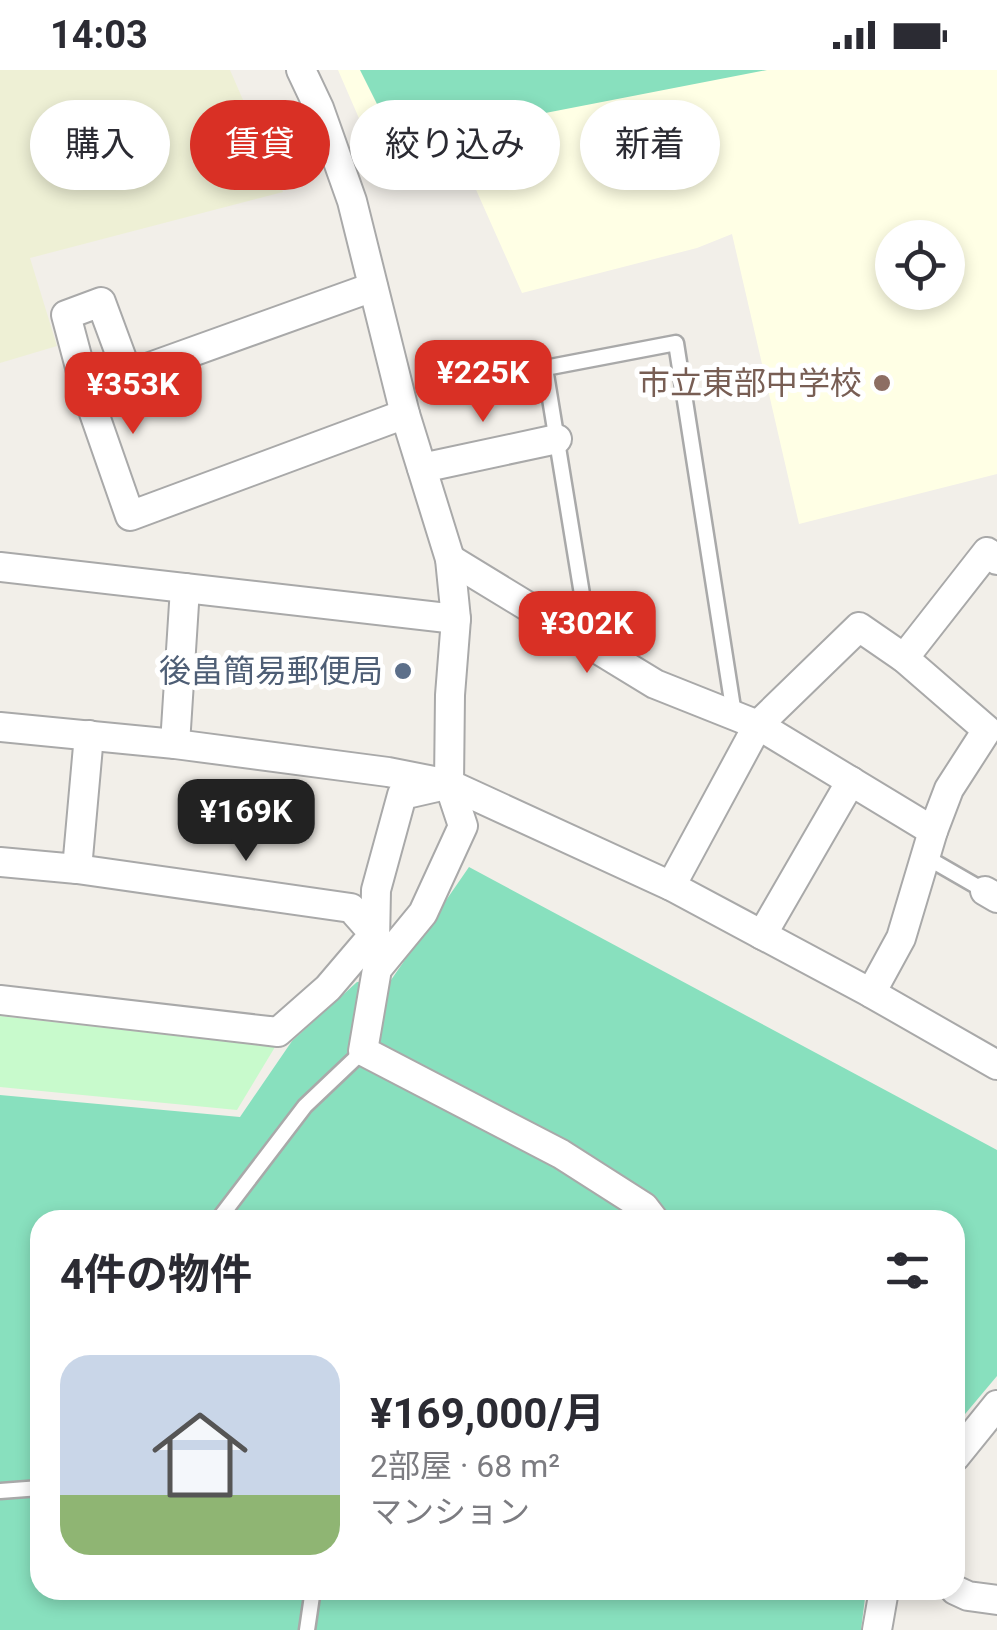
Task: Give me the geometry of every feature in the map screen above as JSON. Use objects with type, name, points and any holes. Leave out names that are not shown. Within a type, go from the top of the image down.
[{"type":"street","points":[[301,70],[320,108],[352,201],[404,414],[450,560],[456,619],[449,784],[463,826],[423,912],[377,969]]},
{"type":"street","points":[[86,390],[373,287]]},
{"type":"street","points":[[128,375],[101,302],[66,315],[86,390],[130,516],[404,414]]},
{"type":"street","points":[[422,468],[556,438]]},
{"type":"street","points":[[904,658],[987,552],[997,560]]},
{"type":"street","points":[[450,560],[655,684],[746,720],[851,781],[930,844]]},
{"type":"street","points":[[0,567],[456,619]]},
{"type":"street","points":[[175,744],[185,588]]},
{"type":"street","points":[[672,886],[746,720],[859,627],[904,658],[992,735],[948,789],[902,938],[871,993]]},
{"type":"street","points":[[0,727],[175,744],[388,772],[449,784],[672,886],[997,1065]]},
{"type":"street","points":[[77,870],[89,736]]},
{"type":"street","points":[[762,935],[851,781]]},
{"type":"street","points":[[449,784],[402,794],[376,890],[377,969],[363,1051],[561,1154],[646,1210]]},
{"type":"street","points":[[0,862],[352,908],[374,934]]},
{"type":"street","points":[[0,1000],[278,1032],[328,988],[374,934]]},
{"type":"street","points":[[965,1445],[997,1406]]},
{"type":"street","points":[[965,1595],[997,1600]]},
{"type":"street","points":[[877,1630],[882,1600]]},
{"type":"lane","points":[[590,645],[545,368],[676,342],[746,720]]},
{"type":"lane","points":[[930,844],[991,895]]},
{"type":"lane","points":[[226,1210],[306,1106],[363,1051]]},
{"type":"lane","points":[[0,1491],[30,1489]]},
{"type":"lane","points":[[307,1630],[311,1600]]},
{"type":"shaded area","points":[[0,70],[230,70],[243,100],[190,100],[190,190],[283,192],[30,258],[57,346],[0,363]]},
{"type":"shaded area","name":"市立東部中学校","points":[[338,70],[997,70],[997,474],[799,524],[732,234],[697,248],[522,293],[476,190],[560,190],[560,100],[351,100]]},
{"type":"green space","points":[[360,70],[767,70],[612,100],[580,100],[580,106],[560,110],[560,100],[375,100]]},
{"type":"green space","points":[[469,867],[997,1150],[997,1376],[965,1414],[965,1210],[30,1210],[30,1600],[865,1600],[861,1630],[0,1630],[0,1095],[240,1117],[292,1041],[357,982],[391,980]]},
{"type":"green space","points":[[0,1016],[275,1047],[237,1110],[0,1087]]},
{"type":"place","name":"市立東部中学校","points":[[882,383]]},
{"type":"place","name":"後畠簡易郵便局","points":[[403,671]]}]
